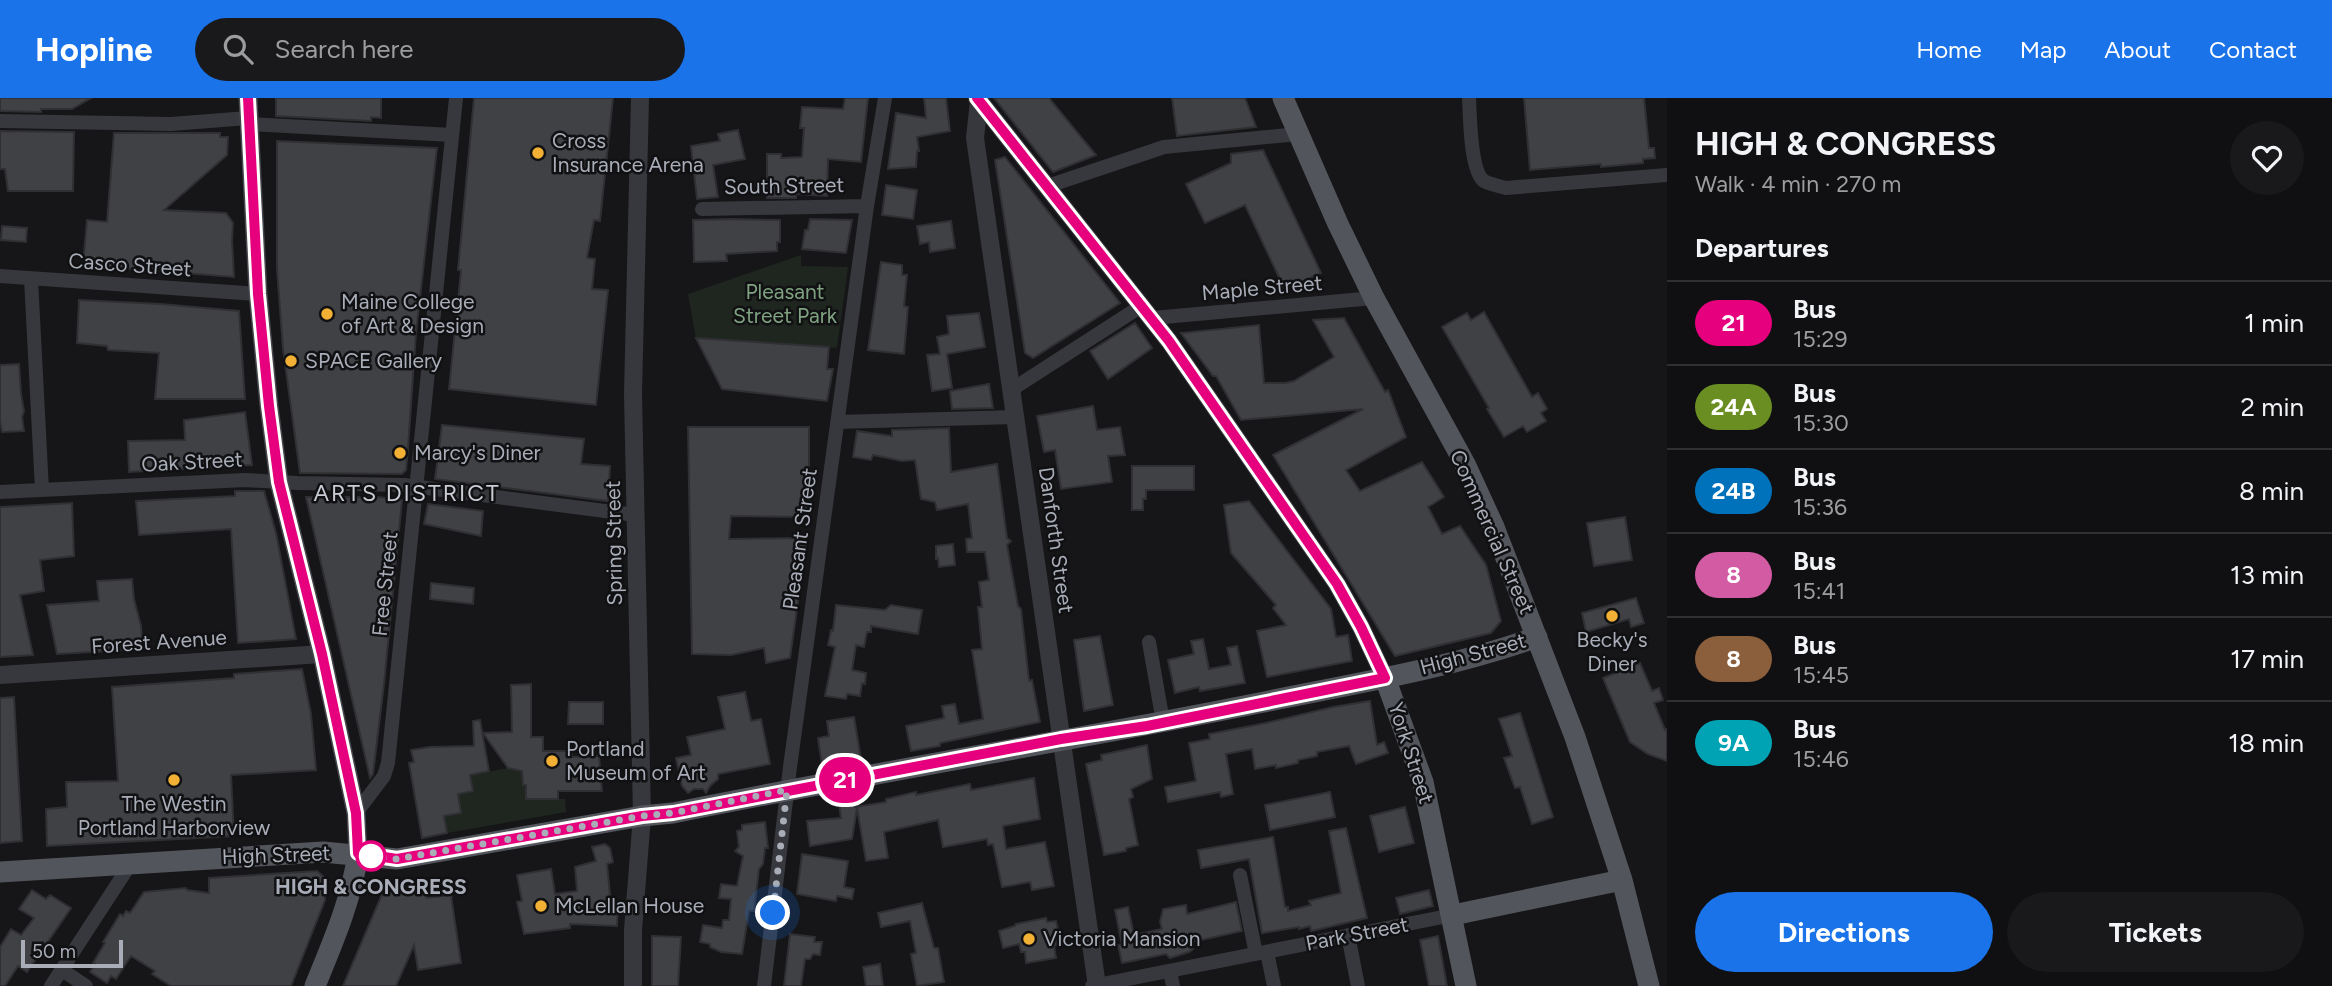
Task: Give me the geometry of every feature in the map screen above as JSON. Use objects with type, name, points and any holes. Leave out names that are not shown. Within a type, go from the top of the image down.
[{"type":"main road","points":[[248,98],[258,294],[279,482],[322,654],[356,813],[358,853],[354,881],[343,920],[315,986]]},
{"type":"main road","name":"Commercial Street","points":[[1283,98],[1338,224],[1374,298],[1465,464],[1494,527],[1575,737],[1622,880],[1649,986]]},
{"type":"main road","name":"High Street","points":[[0,872],[323,852],[358,853],[397,859],[642,816],[673,813],[1163,722],[1385,678],[1537,637]]},
{"type":"main road","name":"York Street","points":[[1385,678],[1423,782],[1466,986]]},
{"type":"main road","name":"Park Street","points":[[1453,915],[1622,880]]},
{"type":"street","name":"Free Street","points":[[356,813],[384,776],[388,763],[456,98]]},
{"type":"street","name":"Spring Street","points":[[633,986],[633,930],[642,816],[633,394],[640,98]]},
{"type":"street","name":"Pleasant Street","points":[[764,986],[787,790],[837,422],[885,98]]},
{"type":"street","points":[[1469,98],[1476,162],[1484,181],[1506,188],[1667,175]]},
{"type":"street","name":"York Street","points":[[978,100],[1148,312],[1337,584],[1385,678]]},
{"type":"street","name":"Danforth Street","points":[[978,100],[975,138],[1096,986]]},
{"type":"street","points":[[0,121],[171,124],[249,121],[452,135]]},
{"type":"street","points":[[1048,187],[1164,147],[1298,134]]},
{"type":"street","name":"South Street","points":[[702,209],[867,206]]},
{"type":"street","name":"Casco Street","points":[[0,276],[258,294]]},
{"type":"street","points":[[31,279],[42,490]]},
{"type":"street","name":"Maple Street","points":[[1011,390],[1148,312],[1374,298]]},
{"type":"street","points":[[837,422],[1015,417]]},
{"type":"street","name":"Oak Street","points":[[0,492],[245,480],[417,487],[636,515]]},
{"type":"street","points":[[1149,642],[1163,722]]},
{"type":"street","name":"Forest Avenue","points":[[0,675],[322,654]]},
{"type":"street","points":[[51,986],[131,863]]},
{"type":"street","points":[[1240,875],[1274,986]]},
{"type":"street","name":"Park Street","points":[[1096,986],[1453,915]]},
{"type":"street","points":[[1348,935],[1358,986]]},
{"type":"street","points":[[62,970],[86,986]]},
{"type":"street","points":[[1170,971],[1173,986]]},
{"type":"green space","name":"Pleasant Street Park","points":[[801,255],[801,266],[848,267],[837,348],[696,338],[688,294]]},
{"type":"green space","points":[[521,767],[527,799],[565,799],[566,812],[447,833],[444,816],[461,813],[458,794],[473,791],[470,775]]},
{"type":"building","points":[[0,98],[91,98],[72,109],[41,109],[41,112],[0,111]]},
{"type":"building","points":[[276,98],[381,98],[381,118],[371,117],[371,121],[276,116]]},
{"type":"building","points":[[474,98],[613,98],[600,221],[594,220],[587,258],[595,259],[592,289],[608,290],[596,405],[449,389]]},
{"type":"building","points":[[845,98],[868,98],[861,162],[828,159],[827,196],[796,194],[796,198],[767,198],[767,154],[781,154],[781,158],[802,157],[802,107],[843,109]]},
{"type":"building","points":[[924,98],[946,98],[950,131],[917,137],[919,151],[916,167],[888,169],[896,113],[926,118]]},
{"type":"building","points":[[994,98],[1049,98],[1096,155],[1053,172]]},
{"type":"building","points":[[1172,98],[1245,98],[1256,127],[1177,136]]},
{"type":"building","points":[[1524,98],[1644,98],[1649,148],[1654,148],[1655,158],[1643,159],[1643,163],[1530,170]]},
{"type":"building","points":[[738,130],[745,159],[713,165],[718,197],[697,199],[691,146],[720,141],[718,134]]},
{"type":"building","points":[[0,131],[74,132],[73,191],[8,191],[5,169],[0,169]]},
{"type":"building","points":[[114,133],[220,133],[220,137],[228,137],[227,155],[164,210],[226,213],[233,223],[234,277],[83,265],[87,220],[107,222]]},
{"type":"building","points":[[277,141],[437,148],[416,333],[406,470],[402,474],[300,473],[283,349],[277,269]]},
{"type":"building","points":[[1263,150],[1321,273],[1285,290],[1245,205],[1205,223],[1186,184],[1231,163],[1231,154]]},
{"type":"building","points":[[1005,157],[1120,303],[1033,358],[1025,353],[995,160]]},
{"type":"building","points":[[886,185],[917,190],[913,219],[882,215]]},
{"type":"building","points":[[810,219],[852,220],[846,253],[802,249]]},
{"type":"building","points":[[693,220],[780,220],[780,242],[777,242],[777,251],[726,254],[727,261],[694,262]]},
{"type":"building","points":[[951,221],[955,248],[930,252],[929,242],[920,244],[917,226]]},
{"type":"building","points":[[2,226],[27,228],[26,242],[1,240]]},
{"type":"building","points":[[881,262],[902,265],[902,275],[907,275],[904,306],[908,307],[904,354],[868,350]]},
{"type":"building","points":[[79,300],[239,311],[245,399],[155,399],[159,353],[108,350],[107,346],[77,343]]},
{"type":"building","points":[[1484,312],[1532,397],[1538,393],[1547,409],[1541,413],[1546,421],[1527,432],[1523,426],[1504,437],[1442,327],[1467,313],[1471,320]]},
{"type":"building","points":[[979,313],[985,347],[947,354],[952,388],[932,391],[927,355],[940,354],[937,337],[949,334],[947,316]]},
{"type":"building","points":[[1344,318],[1385,392],[1388,390],[1406,437],[1346,470],[1360,491],[1422,462],[1444,497],[1428,507],[1442,534],[1460,526],[1486,565],[1501,621],[1491,633],[1395,656],[1273,455],[1363,409],[1241,420],[1216,376],[1213,376],[1181,333],[1259,325],[1264,383],[1285,383],[1294,381],[1334,357],[1313,320]]},
{"type":"building","points":[[1135,323],[1152,348],[1108,379],[1090,351]]},
{"type":"building","points":[[696,338],[829,347],[827,369],[833,369],[827,401],[722,389]]},
{"type":"building","points":[[19,364],[24,431],[2,432],[0,365]]},
{"type":"building","points":[[989,384],[993,408],[952,409],[950,391]]},
{"type":"building","points":[[1093,406],[1097,430],[1120,427],[1125,455],[1108,456],[1112,482],[1061,489],[1055,450],[1044,452],[1037,416]]},
{"type":"building","points":[[245,412],[252,465],[129,472],[128,441],[185,440],[184,420]]},
{"type":"building","points":[[442,425],[584,439],[581,464],[610,466],[608,501],[435,479]]},
{"type":"building","points":[[688,427],[809,427],[809,517],[731,516],[729,539],[807,538],[790,658],[766,663],[764,648],[731,655],[692,654]]},
{"type":"building","points":[[949,428],[951,472],[997,464],[1007,538],[1011,541],[1007,545],[1018,606],[1021,609],[1029,681],[1032,680],[1040,722],[911,751],[906,726],[944,718],[942,706],[955,704],[959,724],[983,719],[972,650],[982,649],[978,607],[982,607],[979,582],[989,580],[985,552],[967,552],[966,539],[972,538],[968,504],[937,510],[935,502],[921,499],[915,460],[902,461],[873,455],[871,460],[853,457],[857,431],[892,436],[892,430]]},
{"type":"building","points":[[1132,466],[1194,466],[1194,490],[1146,490],[1143,510],[1132,510]]},
{"type":"building","points":[[235,491],[264,491],[276,533],[296,639],[238,643],[231,529],[139,535],[136,501],[235,496]]},
{"type":"building","points":[[306,497],[378,497],[402,500],[384,684],[373,774],[370,778]]},
{"type":"building","points":[[1249,501],[1331,609],[1336,637],[1348,635],[1352,661],[1267,677],[1257,631],[1286,625],[1273,608],[1276,605],[1231,553],[1224,505]]},
{"type":"building","points":[[72,503],[74,556],[40,560],[44,591],[20,595],[33,655],[0,657],[0,507]]},
{"type":"building","points":[[428,504],[483,511],[481,536],[424,524]]},
{"type":"building","points":[[1625,517],[1632,560],[1594,566],[1587,523]]},
{"type":"building","points":[[953,544],[955,565],[939,567],[936,546]]},
{"type":"building","points":[[132,579],[143,649],[57,654],[47,605],[99,601],[97,581]]},
{"type":"building","points":[[431,583],[474,588],[473,604],[430,599]]},
{"type":"building","name":"Becky's Diner","points":[[1636,598],[1644,623],[1631,627],[1629,619],[1586,632],[1582,613]]},
{"type":"building","points":[[836,605],[885,610],[891,605],[922,610],[918,634],[871,626],[864,647],[856,645],[852,670],[866,673],[865,684],[862,683],[860,696],[847,694],[846,699],[825,696],[835,647],[828,645],[831,630],[833,631]]},
{"type":"building","points":[[1100,636],[1113,705],[1084,711],[1074,640]]},
{"type":"building","points":[[1203,639],[1209,669],[1231,665],[1227,648],[1237,646],[1245,683],[1200,691],[1199,687],[1175,693],[1168,660],[1194,654],[1191,641]]},
{"type":"building","points":[[1640,663],[1652,691],[1659,688],[1663,700],[1654,703],[1665,730],[1667,729],[1667,761],[1648,754],[1630,742],[1603,678]]},
{"type":"building","points":[[302,669],[311,714],[316,770],[231,775],[234,836],[47,846],[46,809],[67,807],[66,782],[118,781],[112,687],[234,678],[234,674]]},
{"type":"building","points":[[531,684],[531,737],[543,737],[543,751],[572,751],[572,757],[599,756],[602,791],[558,791],[558,799],[526,799],[522,771],[508,768],[483,733],[512,732],[511,685]]},
{"type":"building","points":[[745,692],[751,721],[761,719],[770,764],[718,774],[718,779],[706,793],[703,789],[694,789],[688,793],[682,786],[676,758],[691,755],[687,737],[725,729],[718,697]]},
{"type":"building","points":[[14,697],[22,841],[0,843],[0,698]]},
{"type":"building","points":[[1370,701],[1377,745],[1384,742],[1388,753],[1356,764],[1349,746],[1317,752],[1317,756],[1298,760],[1298,763],[1255,769],[1252,749],[1226,754],[1233,794],[1221,797],[1220,792],[1168,802],[1165,787],[1196,781],[1189,743],[1210,739],[1209,734]]},
{"type":"building","points":[[569,702],[603,702],[603,724],[568,724]]},
{"type":"building","points":[[1520,713],[1553,817],[1532,824],[1520,787],[1515,788],[1504,758],[1512,756],[1499,719]]},
{"type":"building","points":[[854,717],[861,759],[822,765],[818,738],[829,736],[827,721]]},
{"type":"building","points":[[480,720],[489,771],[470,775],[473,791],[458,794],[461,813],[444,816],[447,833],[422,838],[409,763],[414,762],[411,750],[474,746],[473,721]]},
{"type":"building","points":[[1147,745],[1152,779],[1131,789],[1133,797],[1129,799],[1138,845],[1126,848],[1126,851],[1104,855],[1086,764],[1102,760],[1101,755]]},
{"type":"building","points":[[1034,778],[1040,819],[1003,826],[1006,849],[1045,842],[1054,886],[1032,890],[1030,882],[1002,887],[993,844],[988,845],[987,839],[943,847],[938,820],[884,832],[888,858],[866,861],[857,808],[852,839],[810,846],[807,821],[841,818],[839,803],[853,800],[855,807],[886,802],[886,799],[916,792],[916,795],[970,784],[971,790]]},
{"type":"building","points":[[1330,792],[1335,817],[1270,830],[1265,805]]},
{"type":"building","points":[[1405,807],[1414,843],[1379,852],[1370,816]]},
{"type":"building","points":[[765,822],[768,848],[765,848],[763,864],[759,869],[754,911],[749,911],[742,954],[721,952],[710,947],[710,944],[700,942],[703,925],[722,928],[723,920],[729,920],[731,899],[719,898],[721,884],[737,886],[743,856],[735,851],[739,847],[737,831],[742,830],[742,825]]},
{"type":"building","points":[[1346,828],[1367,918],[1311,931],[1310,926],[1262,933],[1249,859],[1201,868],[1198,850],[1273,837],[1285,907],[1288,907],[1288,911],[1311,905],[1309,901],[1341,893],[1329,831]]},
{"type":"building","points":[[605,844],[610,848],[613,862],[607,864],[611,905],[618,905],[617,926],[570,924],[570,928],[524,934],[517,902],[522,901],[517,875],[551,869],[555,894],[577,891],[575,867],[596,861],[592,847]]},
{"type":"building","points":[[802,854],[848,861],[844,887],[854,889],[852,899],[837,896],[836,901],[797,894]]},
{"type":"building","points":[[317,871],[324,877],[325,900],[291,986],[171,986],[152,974],[155,971],[131,956],[116,979],[111,976],[107,983],[90,972],[105,943],[103,942],[120,914],[123,916],[126,911],[130,913],[144,892],[186,888],[209,893],[209,878]]},
{"type":"building","points":[[424,881],[427,898],[451,895],[461,963],[418,970],[414,945],[396,986],[343,986],[383,892],[382,882],[391,885]]},
{"type":"building","points":[[32,890],[46,899],[50,895],[71,908],[27,972],[18,966],[5,986],[0,986],[0,947],[11,929],[21,935],[34,918],[19,909]]},
{"type":"building","points":[[1429,890],[1433,906],[1400,914],[1396,898]]},
{"type":"building","points":[[1236,902],[1242,931],[1192,942],[1193,949],[1189,952],[1170,958],[1166,954],[1122,963],[1118,945],[1122,945],[1115,910],[1128,907],[1134,935],[1162,929],[1160,922],[1163,909],[1186,905],[1187,914]]},
{"type":"building","points":[[922,903],[934,948],[938,948],[944,982],[917,986],[911,954],[916,953],[910,921],[881,927],[878,913]]},
{"type":"building","name":"Victoria Mansion","points":[[1046,918],[1047,922],[1056,921],[1059,934],[1056,935],[1058,945],[1054,946],[1056,958],[1026,963],[1025,952],[1021,952],[1019,944],[1003,948],[999,931],[1016,924]]},
{"type":"building","points":[[790,934],[815,937],[814,942],[822,942],[820,955],[813,954],[810,959],[805,959],[801,986],[784,986]]},
{"type":"building","points":[[652,936],[681,937],[678,986],[652,986]]},
{"type":"building","points":[[1438,936],[1447,986],[1429,986],[1420,940]]},
{"type":"building","points":[[880,964],[883,986],[866,986],[863,967]]},
{"type":"bus line","name":"21","points":[[248,98],[258,294],[279,482],[322,654],[356,813],[358,853],[397,859],[642,816],[673,813],[1061,739],[1147,726],[1385,678],[1337,584],[1169,341],[977,98]]},
{"type":"place","name":"Cross Insurance Arena","points":[[538,153]]},
{"type":"place","name":"Maine College of Art & Design","points":[[327,314]]},
{"type":"place","name":"SPACE Gallery","points":[[291,361]]},
{"type":"place","name":"Marcy's Diner","points":[[400,453]]},
{"type":"place","name":"Becky's Diner","points":[[1612,616]]},
{"type":"place","name":"Portland Museum of Art","points":[[552,761]]},
{"type":"place","name":"The Westin Portland Harborview","points":[[174,780]]},
{"type":"place","name":"HIGH & CONGRESS","points":[[371,856]]},
{"type":"place","name":"McLellan House","points":[[541,906]]},
{"type":"place","name":"Victoria Mansion","points":[[1029,939]]},
{"type":"district","name":"ARTS DISTRICT","points":[[407,493]]},
{"type":"route","points":[[371,856],[397,859],[438,853],[642,816],[673,813],[787,790],[773,913]]}]
